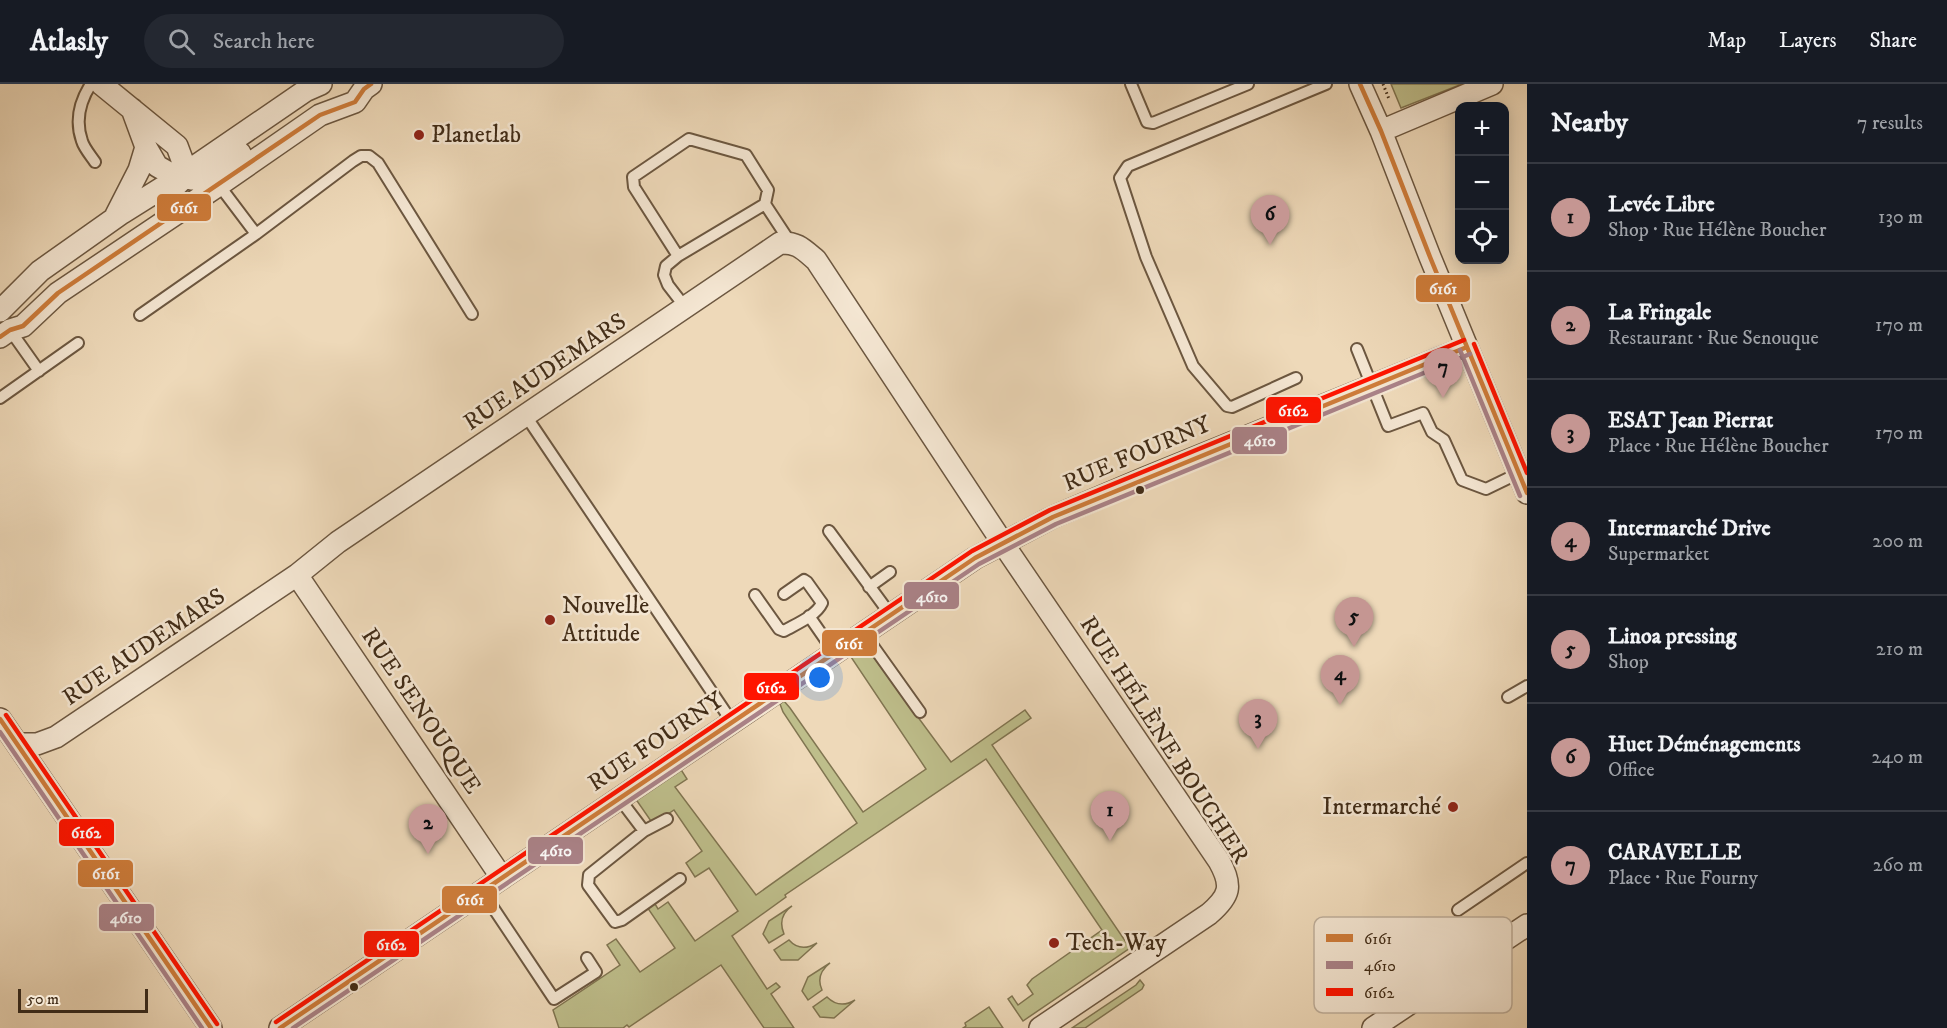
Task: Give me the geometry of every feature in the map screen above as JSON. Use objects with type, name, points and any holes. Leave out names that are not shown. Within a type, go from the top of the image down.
[{"type":"street","points":[[101,84],[132,109],[183,166],[203,176],[220,167],[310,104],[368,87]]},
{"type":"street","points":[[132,109],[146,147],[157,166],[171,174],[226,143],[305,91],[321,84]]},
{"type":"street","points":[[1360,84],[1467,347],[1523,471],[1527,493]]},
{"type":"street","points":[[1381,131],[1492,84]]},
{"type":"street","points":[[5,333],[23,326],[58,292],[320,115],[355,102],[368,87]]},
{"type":"street","points":[[0,311],[40,271],[183,166],[201,147],[226,143]]},
{"type":"street","points":[[113,219],[133,184],[146,147]]},
{"type":"street","points":[[5,333],[12,320],[47,283],[167,202],[179,186],[183,166]]},
{"type":"street","points":[[790,242],[803,248],[816,260],[1004,543]]},
{"type":"street","name":"RUE AUDEMARS","points":[[19,744],[37,744],[56,737],[297,575],[338,542],[685,307],[780,243],[790,242]]},
{"type":"street","name":"RUE FOURNY","points":[[280,1028],[960,566],[1053,517],[1467,347]]},
{"type":"street","name":"RUE HÉLÈNE BOUCHER","points":[[1004,543],[1219,861],[1228,885],[1223,900],[1209,914],[1040,1028]]},
{"type":"street","name":"RUE SENOUQUE","points":[[297,575],[502,878]]},
{"type":"street","points":[[0,719],[211,1028]]},
{"type":"street","points":[[1512,935],[1527,925]]},
{"type":"street","points":[[1373,1028],[1395,1013]]},
{"type":"lane","points":[[91,84],[82,97],[78,116],[82,141],[95,162]]},
{"type":"lane","points":[[1131,84],[1147,123],[1153,123],[1248,84]]},
{"type":"lane","points":[[1296,378],[1232,407],[1227,406],[1193,366],[1146,257],[1120,178],[1128,166],[1326,84]]},
{"type":"lane","points":[[678,256],[634,187],[633,177],[689,139],[746,155],[768,190],[765,204],[790,242]]},
{"type":"lane","points":[[140,315],[256,234],[361,156],[369,156],[378,163],[472,314]]},
{"type":"lane","points":[[219,185],[256,234]]},
{"type":"lane","points":[[685,307],[663,275],[666,266],[678,256],[765,204]]},
{"type":"lane","points":[[5,333],[39,371]]},
{"type":"lane","points":[[0,398],[78,344]]},
{"type":"lane","points":[[1357,349],[1388,426],[1422,413],[1432,432],[1444,440],[1462,480],[1486,489],[1523,471]]},
{"type":"lane","points":[[526,416],[732,722]]},
{"type":"lane","points":[[829,531],[890,614]]},
{"type":"lane","points":[[869,587],[890,572]]},
{"type":"lane","points":[[755,595],[779,629],[784,631],[821,607],[822,603],[804,580],[784,594]]},
{"type":"lane","points":[[809,616],[834,652]]},
{"type":"lane","points":[[863,632],[920,712]]},
{"type":"lane","points":[[1508,697],[1527,686]]},
{"type":"lane","points":[[619,798],[644,831]]},
{"type":"lane","points":[[667,819],[644,831],[589,875],[588,885],[615,922],[622,920],[680,879]]},
{"type":"lane","points":[[1458,910],[1527,863]]},
{"type":"lane","points":[[482,891],[554,999],[596,972],[587,958]]},
{"type":"green space","points":[[1391,84],[1462,84],[1401,108]]},
{"type":"green space","points":[[864,644],[951,762],[1025,710],[1031,718],[992,745],[1130,948],[1023,1021],[1008,999],[1012,996],[1018,1005],[1033,994],[1027,985],[1032,979],[1102,930],[986,759],[785,895],[786,897],[732,936],[767,989],[776,983],[780,987],[771,994],[794,1028],[764,1028],[721,965],[629,1027],[627,1025],[623,1028],[559,1028],[553,1010],[620,965],[607,945],[616,939],[640,972],[675,948],[647,907],[663,895],[665,897],[655,904],[658,909],[668,902],[695,941],[738,911],[709,868],[695,877],[686,863],[702,851],[674,810],[653,824],[635,798],[680,768],[687,779],[675,787],[756,895],[857,823],[783,712],[780,704],[784,701],[863,812],[926,769],[849,654]]},
{"type":"green space","points":[[792,906],[782,918],[784,934],[769,943],[763,934],[769,921]]},
{"type":"green space","points":[[789,940],[802,947],[817,943],[798,960],[781,960],[774,950]]},
{"type":"green space","points":[[830,963],[821,975],[822,990],[808,1000],[802,991],[808,977]]},
{"type":"green space","points":[[1140,980],[1144,985],[1142,989],[1085,1028],[1072,1028],[1136,985]]},
{"type":"green space","points":[[827,997],[841,1004],[855,1000],[834,1018],[820,1017],[813,1007]]},
{"type":"green space","points":[[989,1007],[1003,1028],[963,1028],[966,1026],[965,1023]]},
{"type":"transit line","name":"6161","points":[[0,337],[10,330],[23,326],[58,293],[320,115],[355,102],[364,89],[371,84]]},
{"type":"transit line","name":"6161","points":[[1360,84],[1527,493]]},
{"type":"transit line","name":"6162","points":[[276,1022],[972,551],[1050,510],[1464,340]]},
{"type":"transit line","name":"6162","points":[[1474,344],[1527,473]]},
{"type":"transit line","name":"6161","points":[[280,1028],[975,558],[1053,517],[1467,347]]},
{"type":"transit line","name":"4610","points":[[1460,350],[1520,496]]},
{"type":"transit line","name":"4610","points":[[293,1028],[979,564],[1056,524],[1470,354]]},
{"type":"transit line","name":"6162","points":[[6,715],[217,1024]]},
{"type":"transit line","name":"6161","points":[[0,719],[211,1028]]},
{"type":"transit line","name":"4610","points":[[0,732],[202,1028]]},
{"type":"place","name":"Planetlab","points":[[419,135]]},
{"type":"place","name":"Huet Déménagements","points":[[1270,245]]},
{"type":"place","name":"CARAVELLE","points":[[1443,398]]},
{"type":"place","name":"Nouvelle Attitude","points":[[550,620]]},
{"type":"place","name":"Linoa pressing","points":[[1354,647]]},
{"type":"place","name":"Intermarché Drive","points":[[1340,705]]},
{"type":"place","name":"ESAT Jean Pierrat","points":[[1258,749]]},
{"type":"place","name":"Intermarché","points":[[1453,807]]},
{"type":"place","name":"Levée Libre","points":[[1110,841]]},
{"type":"place","name":"La Fringale","points":[[428,854]]},
{"type":"place","name":"Tech-Way","points":[[1054,943]]}]
